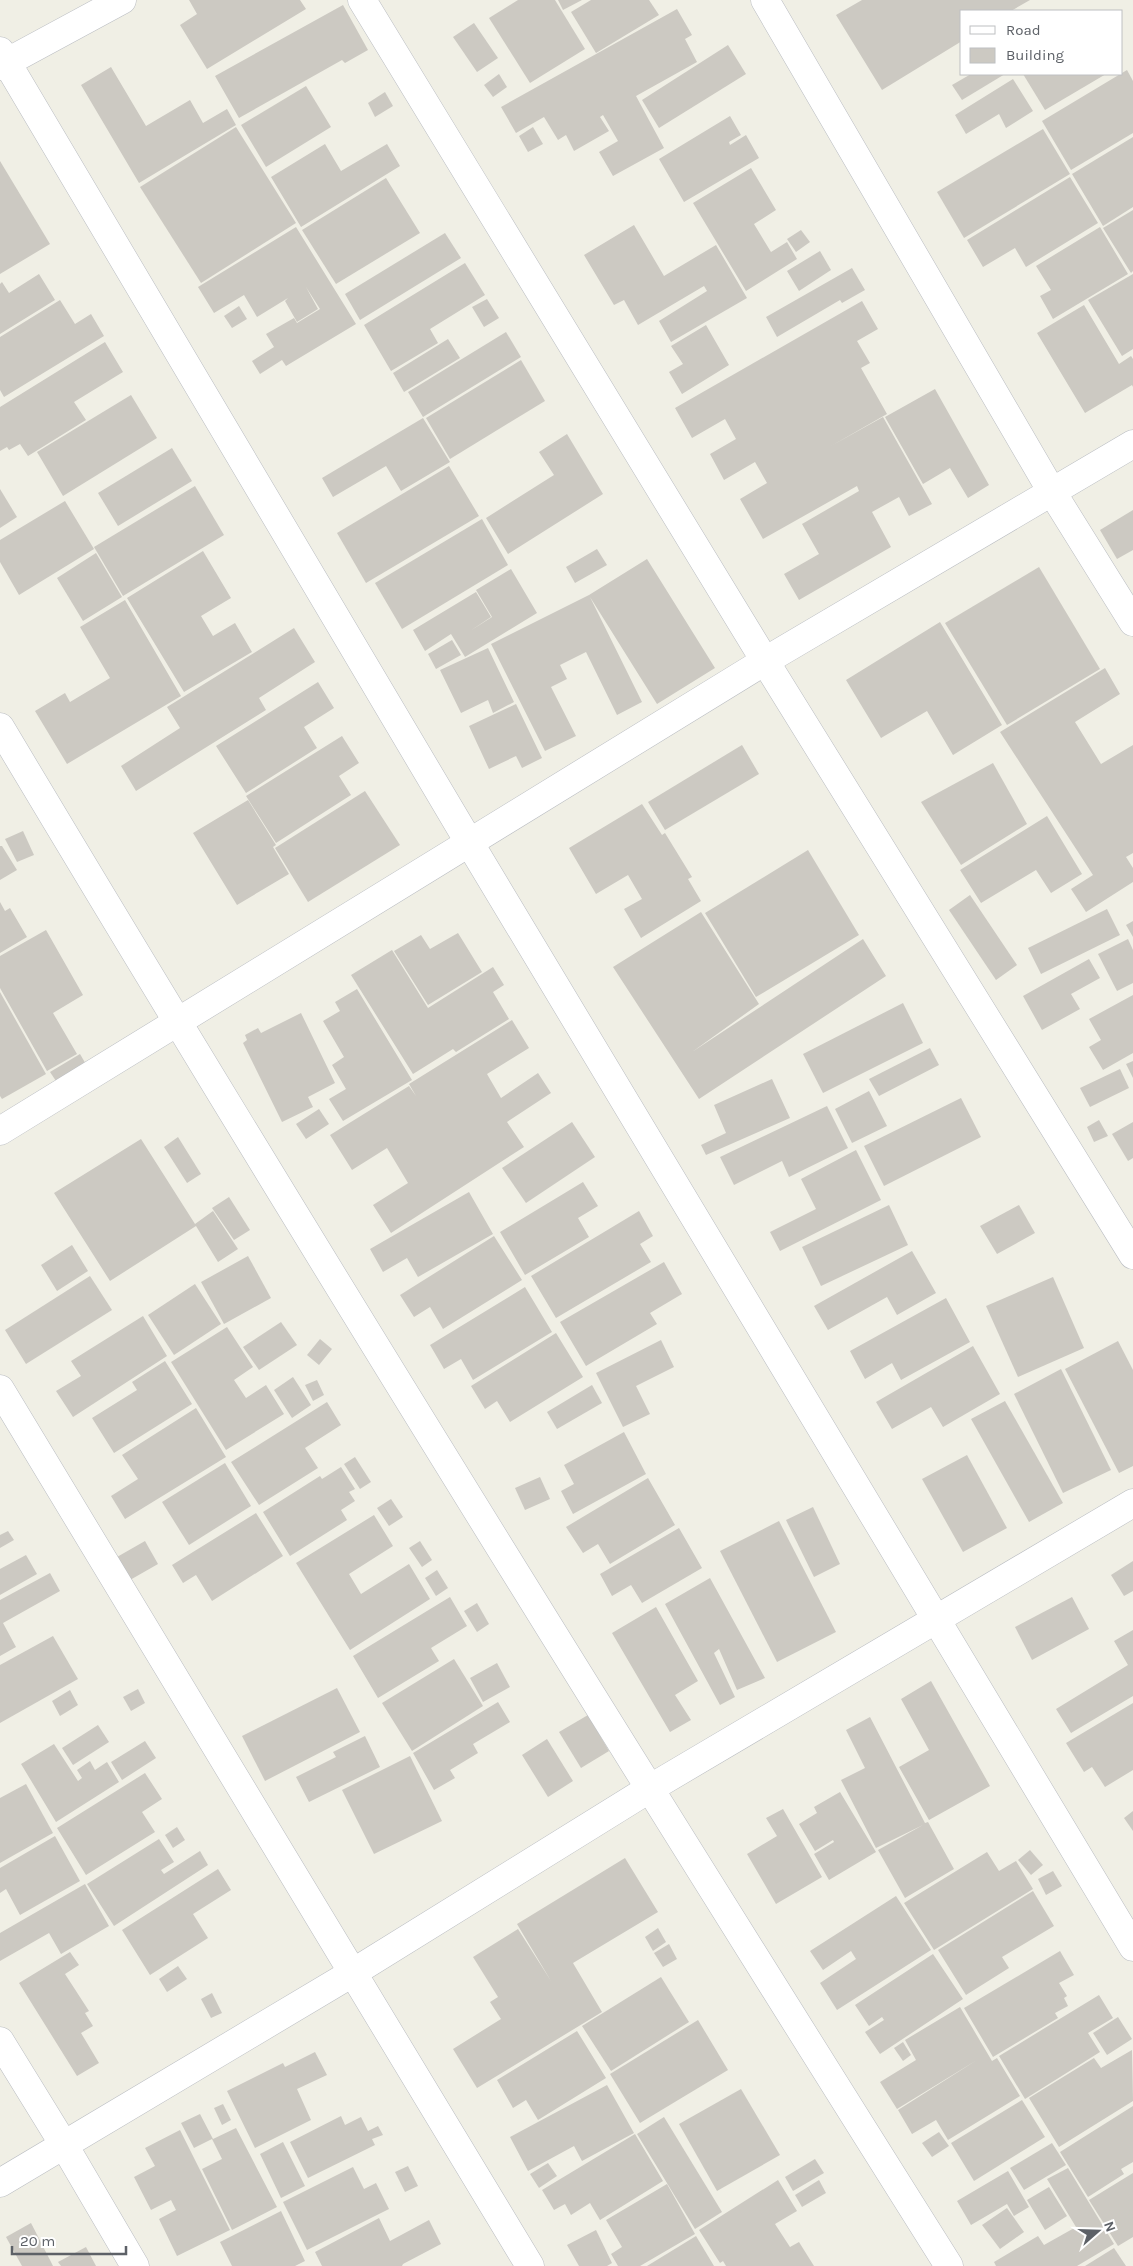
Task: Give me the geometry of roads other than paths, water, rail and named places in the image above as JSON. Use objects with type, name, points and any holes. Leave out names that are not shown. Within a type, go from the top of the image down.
[{"type":"street","points":[[122,0],[2,60],[1133,1947]]},
{"type":"street","points":[[362,0],[765,661],[1133,1255]]},
{"type":"street","points":[[765,0],[1052,492],[1133,622]]},
{"type":"street","points":[[0,1131],[765,661],[1133,444]]},
{"type":"street","points":[[0,727],[176,1022],[649,1790],[949,2266]]},
{"type":"street","points":[[0,1389],[530,2266]]},
{"type":"street","points":[[0,2183],[354,1972],[649,1790],[1133,1503]]},
{"type":"street","points":[[0,2041],[135,2266]]}]
